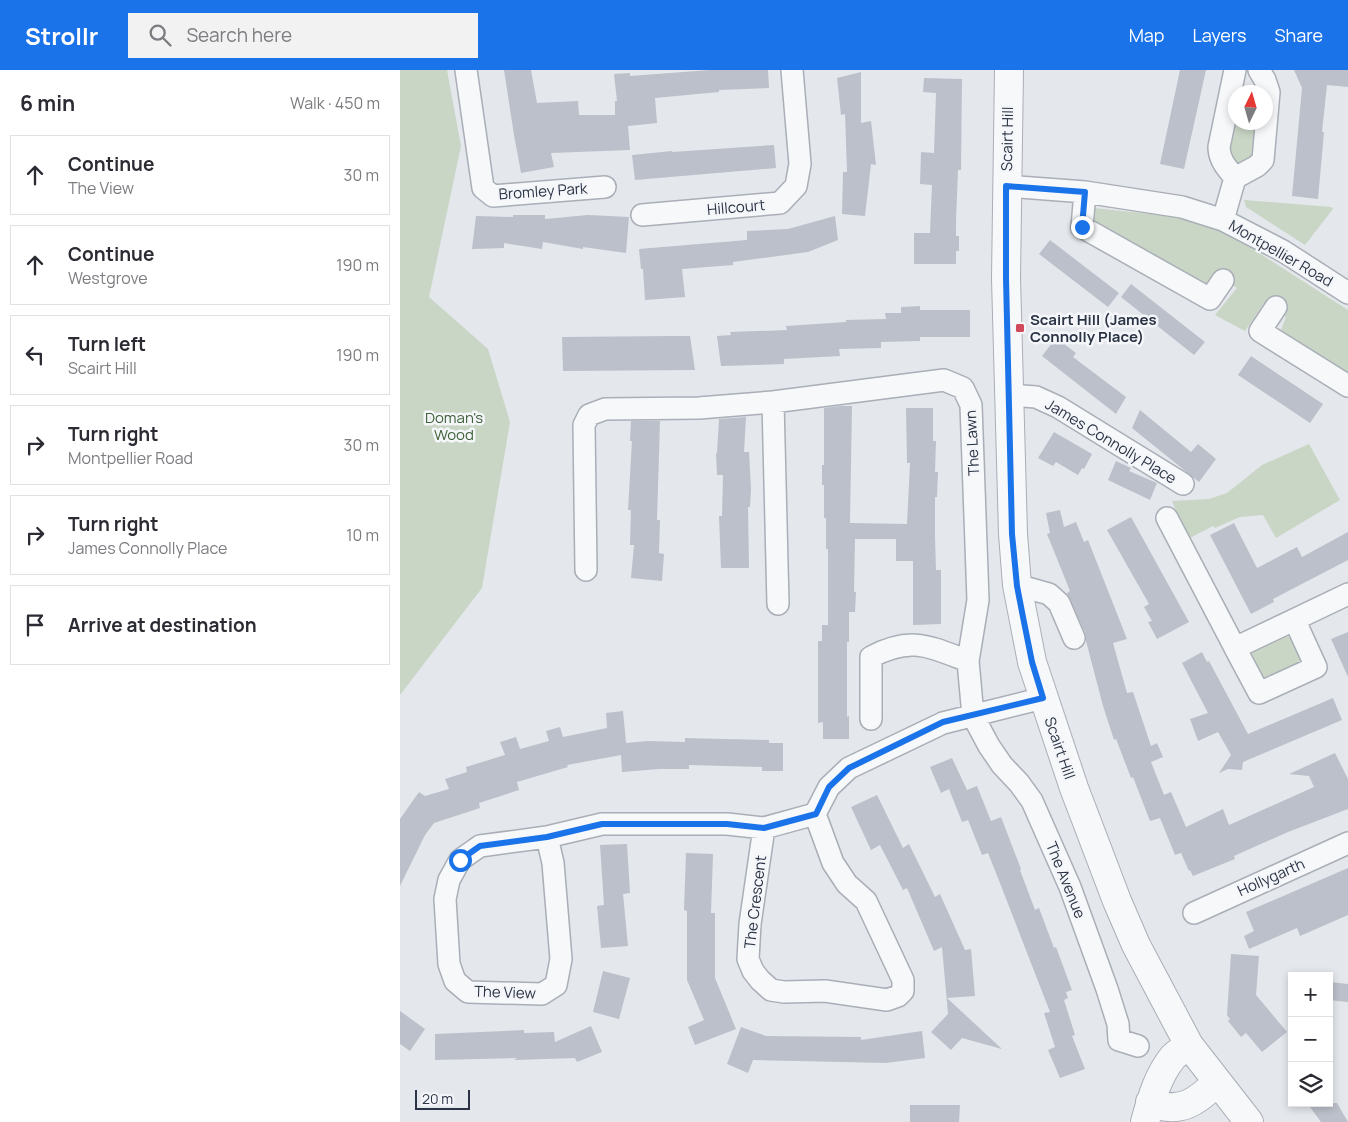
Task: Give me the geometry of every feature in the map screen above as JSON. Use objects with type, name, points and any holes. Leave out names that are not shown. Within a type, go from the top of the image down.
[{"type":"street","name":"Bromley Park","points":[[466,70],[483,188],[493,196],[605,187]]},
{"type":"street","name":"Hillcourt","points":[[642,215],[780,203],[796,186],[800,164],[792,70]]},
{"type":"street","name":"Scairt Hill","points":[[1009,70],[1006,186],[1012,534],[1017,586],[1032,662],[1074,788],[1117,901],[1136,945],[1189,1046],[1249,1122]]},
{"type":"street","points":[[1235,70],[1219,146],[1222,162],[1235,178]]},
{"type":"street","points":[[1223,220],[1235,178],[1257,166],[1263,160],[1269,92],[1265,80],[1258,70]]},
{"type":"street","name":"Montpellier Road","points":[[1006,186],[1085,192],[1182,207],[1223,220],[1283,251],[1348,292]]},
{"type":"street","points":[[1085,192],[1082,227],[1210,299],[1223,280]]},
{"type":"street","points":[[1276,307],[1260,331],[1348,386]]},
{"type":"street","name":"The Lawn","points":[[586,570],[584,425],[589,415],[605,409],[699,408],[773,402],[944,380],[963,388],[971,405],[978,600],[968,661],[973,716]]},
{"type":"street","name":"James Connolly Place","points":[[1009,395],[1036,397],[1058,407],[1183,484]]},
{"type":"street","points":[[773,402],[778,604]]},
{"type":"street","points":[[1166,518],[1259,693],[1316,667],[1295,621]]},
{"type":"street","points":[[1017,586],[1049,594],[1059,603],[1074,638]]},
{"type":"street","points":[[1234,648],[1295,621],[1348,594]]},
{"type":"street","points":[[871,719],[871,657],[887,649],[912,644],[933,648],[968,661]]},
{"type":"street","points":[[764,828],[816,814],[829,787],[849,768],[943,722],[1043,698]]},
{"type":"street","name":"The Avenue","points":[[973,716],[989,746],[1002,765],[1020,783],[1032,801],[1070,887],[1108,989],[1118,1024],[1119,1040],[1138,1046]]},
{"type":"street","name":"The Crescent","points":[[764,828],[750,924],[748,959],[753,971],[760,980],[771,990],[784,992],[825,991],[887,1000],[898,996],[903,991],[903,980],[866,902],[846,884],[833,864],[816,814]]},
{"type":"street","name":"The View","points":[[547,837],[553,863],[561,959],[556,985],[542,994],[468,992],[455,981],[449,964],[445,899],[449,880],[460,860],[480,846],[547,837],[602,824],[727,824],[764,828]]},
{"type":"street","name":"Hollygarth","points":[[1194,912],[1348,842]]},
{"type":"street","points":[[1148,1112],[1161,1076],[1174,1057],[1189,1046]]},
{"type":"street","points":[[1148,1112],[1159,1106],[1171,1108],[1188,1105],[1205,1094],[1217,1082]]},
{"type":"green space","name":"Doman's Wood","points":[[400,70],[447,70],[461,146],[429,297],[488,349],[510,422],[482,588],[400,695]]},
{"type":"green space","points":[[1230,130],[1258,130],[1256,155],[1249,162],[1237,163],[1230,160],[1228,145]]},
{"type":"green space","points":[[1244,200],[1331,207],[1333,209],[1305,245],[1246,207]]},
{"type":"green space","points":[[1094,208],[1188,218],[1220,228],[1348,310],[1348,376],[1280,333],[1286,317],[1264,303],[1245,331],[1215,315],[1237,288],[1217,275],[1204,288],[1094,226]]},
{"type":"green space","points":[[1309,444],[1340,500],[1276,538],[1263,515],[1240,517],[1215,528],[1213,526],[1188,539],[1172,501],[1209,499],[1227,493],[1262,465]]},
{"type":"green space","points":[[1281,636],[1296,639],[1301,659],[1297,666],[1262,679],[1251,652]]},
{"type":"building","points":[[504,70],[531,70],[537,103],[578,101],[579,115],[615,115],[615,101],[617,101],[614,74],[630,73],[630,76],[710,70],[768,70],[769,88],[719,90],[719,92],[655,98],[657,123],[628,126],[630,150],[551,153],[554,167],[521,173]]},
{"type":"building","points":[[1180,70],[1206,70],[1184,169],[1160,164]]},
{"type":"building","points":[[1294,70],[1348,70],[1348,87],[1327,85],[1318,199],[1292,196],[1302,88]]},
{"type":"building","points":[[861,72],[861,123],[871,121],[876,165],[871,164],[865,216],[842,214],[843,172],[847,172],[845,114],[841,115],[837,78]]},
{"type":"building","points":[[924,78],[962,79],[961,170],[958,170],[956,220],[956,236],[959,236],[959,251],[956,251],[956,264],[914,264],[914,233],[930,233],[932,185],[920,184],[921,152],[934,153],[936,93],[923,92]]},
{"type":"building","points":[[774,145],[776,168],[635,180],[632,155]]},
{"type":"building","points":[[513,215],[545,215],[545,219],[588,215],[629,217],[626,253],[583,247],[583,249],[543,242],[542,249],[504,243],[504,248],[472,249],[476,216],[513,217]]},
{"type":"building","points":[[835,216],[838,240],[808,252],[733,262],[733,265],[682,269],[685,297],[645,300],[643,269],[641,269],[639,249],[747,240],[747,231],[788,229]]},
{"type":"building","points":[[1050,240],[1119,293],[1108,307],[1039,254]]},
{"type":"building","points":[[1131,284],[1205,342],[1194,355],[1121,297]]},
{"type":"building","points":[[920,306],[920,310],[970,310],[970,337],[920,337],[920,341],[881,342],[881,348],[839,349],[840,356],[784,359],[784,364],[721,366],[717,336],[731,335],[730,332],[787,330],[786,326],[846,322],[846,320],[886,319],[885,313],[901,313],[901,307]]},
{"type":"building","points":[[690,336],[695,370],[563,371],[562,337]]},
{"type":"building","points":[[1056,338],[1076,353],[1073,357],[1126,397],[1116,414],[1042,356]]},
{"type":"building","points":[[1251,356],[1323,404],[1310,423],[1238,375]]},
{"type":"building","points":[[852,406],[850,523],[907,524],[910,463],[907,463],[906,408],[933,408],[933,441],[936,441],[935,472],[938,472],[937,497],[935,497],[936,570],[941,570],[941,624],[913,625],[913,561],[896,561],[896,539],[855,539],[855,612],[849,612],[849,642],[847,642],[847,717],[849,716],[849,739],[823,739],[823,722],[818,723],[818,641],[822,641],[822,625],[828,625],[828,549],[826,549],[826,518],[824,518],[824,485],[822,485],[824,408]]},
{"type":"building","points":[[1140,410],[1191,452],[1198,444],[1216,459],[1199,482],[1132,428]]},
{"type":"building","points":[[746,417],[744,452],[749,452],[751,489],[750,507],[748,507],[749,568],[721,568],[719,516],[722,516],[723,475],[717,475],[716,454],[719,419]]},
{"type":"building","points":[[631,421],[660,421],[657,520],[660,520],[659,553],[664,554],[662,581],[631,578],[634,545],[630,545],[631,510],[628,510],[632,441],[630,441]]},
{"type":"building","points":[[1054,432],[1092,454],[1084,469],[1082,468],[1078,475],[1056,462],[1053,466],[1038,458]]},
{"type":"building","points":[[1116,461],[1131,468],[1129,471],[1157,483],[1150,500],[1108,480]]},
{"type":"building","points":[[1060,510],[1064,527],[1076,522],[1084,542],[1088,540],[1127,639],[1113,643],[1127,693],[1133,692],[1151,746],[1157,743],[1163,757],[1151,762],[1164,795],[1171,792],[1186,827],[1223,809],[1229,825],[1314,787],[1309,776],[1289,774],[1335,753],[1348,779],[1348,809],[1288,832],[1234,856],[1235,859],[1193,876],[1181,853],[1175,855],[1160,818],[1150,821],[1133,777],[1131,778],[1116,739],[1114,740],[1103,706],[1085,633],[1067,593],[1070,591],[1047,534],[1050,533],[1046,513]]},
{"type":"building","points":[[1131,517],[1189,622],[1157,639],[1148,622],[1152,621],[1144,607],[1149,604],[1107,530]]},
{"type":"building","points":[[1234,523],[1257,568],[1297,547],[1302,557],[1348,532],[1348,560],[1273,599],[1274,602],[1251,614],[1210,535]]},
{"type":"building","points":[[1348,632],[1348,677],[1331,639]]},
{"type":"building","points":[[1202,652],[1207,662],[1209,661],[1248,734],[1333,698],[1342,720],[1243,762],[1242,770],[1228,769],[1219,773],[1231,755],[1218,732],[1198,741],[1190,719],[1208,713],[1182,663]]},
{"type":"building","points":[[623,711],[626,743],[648,741],[685,742],[685,738],[769,740],[769,743],[783,743],[783,771],[762,771],[762,767],[689,765],[689,769],[622,772],[621,755],[567,765],[568,767],[517,782],[519,790],[479,803],[480,808],[434,823],[425,835],[400,886],[400,819],[419,792],[425,796],[449,789],[445,779],[467,772],[466,767],[505,755],[500,742],[516,737],[520,749],[549,741],[546,731],[560,727],[563,737],[607,728],[606,713]]},
{"type":"building","points":[[952,758],[967,790],[977,786],[991,821],[1001,817],[1035,910],[1039,908],[1072,990],[1066,992],[1068,998],[1064,1000],[1075,1035],[1072,1036],[1085,1069],[1060,1078],[1048,1050],[1055,1047],[1044,1013],[1050,1012],[988,853],[982,855],[968,820],[962,822],[949,789],[941,793],[930,767]]},
{"type":"building","points":[[877,795],[903,848],[909,844],[935,897],[940,894],[965,950],[971,949],[975,996],[947,998],[1002,1049],[962,1038],[951,1050],[931,1032],[948,1014],[942,947],[934,951],[907,888],[903,890],[880,845],[871,850],[851,807]]},
{"type":"building","points":[[627,844],[630,893],[623,894],[628,946],[601,948],[597,906],[604,905],[600,845]]},
{"type":"building","points":[[686,853],[713,854],[711,913],[715,913],[715,978],[736,1029],[695,1045],[688,1027],[704,1020],[687,980],[687,911],[684,910]]},
{"type":"building","points":[[1348,868],[1348,915],[1300,936],[1297,928],[1249,949],[1244,936],[1254,931],[1246,912]]},
{"type":"building","points":[[1231,954],[1259,956],[1256,995],[1287,1032],[1262,1052],[1246,1033],[1241,1037],[1228,1021],[1230,1019],[1227,1015]]},
{"type":"building","points":[[603,971],[630,978],[619,1019],[593,1012]]},
{"type":"building","points":[[1333,982],[1348,984],[1348,1002],[1333,1000]]},
{"type":"building","points":[[400,1011],[425,1029],[410,1051],[400,1044]]},
{"type":"building","points":[[591,1026],[602,1052],[577,1062],[575,1058],[435,1060],[435,1034],[524,1030],[524,1033],[554,1032],[555,1042]]},
{"type":"building","points":[[741,1027],[766,1036],[861,1037],[861,1040],[922,1031],[925,1058],[886,1063],[753,1060],[748,1073],[727,1064]]},
{"type":"building","points":[[1333,1103],[1337,1103],[1348,1122],[1321,1122],[1310,1107],[1333,1107]]},
{"type":"building","points":[[910,1105],[960,1105],[959,1122],[910,1122]]},
{"type":"place","name":"Scairt Hill (James Connolly Place)","points":[[1020,328]]},
{"type":"route","points":[[460,860],[480,846],[547,837],[602,824],[727,824],[764,828],[816,814],[829,787],[849,768],[943,722],[1043,698],[1032,662],[1017,586],[1012,534],[1006,278],[1006,186],[1085,192],[1082,227]]}]
